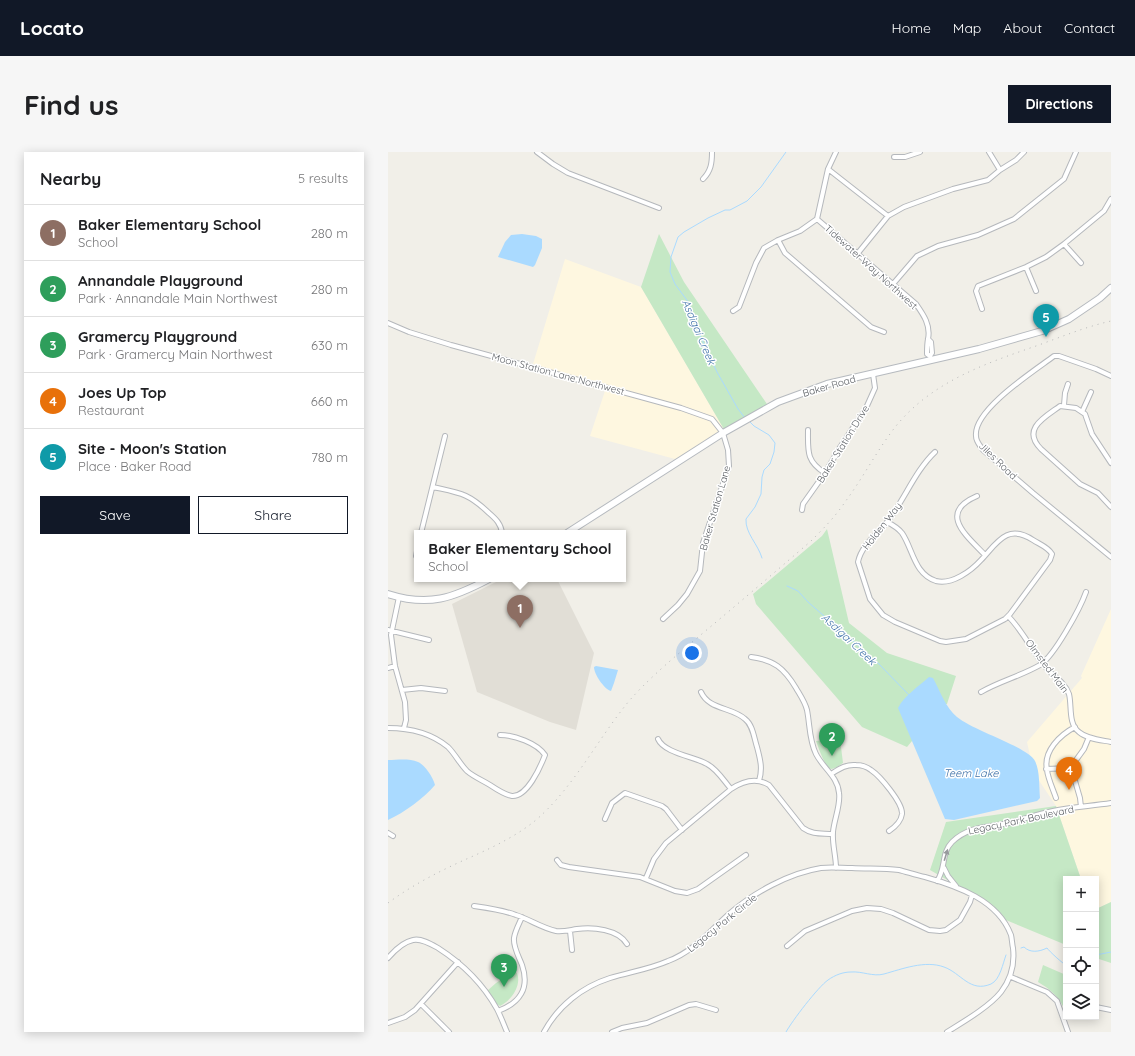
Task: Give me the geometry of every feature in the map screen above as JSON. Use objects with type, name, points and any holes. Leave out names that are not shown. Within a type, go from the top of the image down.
[{"type":"main road","name":"Baker Road","points":[[572,530],[723,433],[778,402],[821,386],[931,358],[994,345],[1042,331],[1069,319],[1100,298],[1111,288]]},
{"type":"main road","points":[[388,594],[410,599],[429,600],[448,598],[483,582]]},
{"type":"street","points":[[537,152],[568,173],[659,208]]},
{"type":"street","points":[[703,179],[711,166],[712,152]]},
{"type":"street","points":[[733,311],[740,307],[756,263],[764,248],[778,240],[800,231],[817,219],[828,169],[836,152]]},
{"type":"street","points":[[894,157],[905,157],[920,152]]},
{"type":"street","points":[[989,152],[1000,170]]},
{"type":"street","points":[[858,253],[888,216],[904,207],[954,189],[988,180],[1016,160],[1024,152]]},
{"type":"street","points":[[893,284],[917,256],[938,246],[978,235],[1014,219],[1064,180],[1076,152]]},
{"type":"street","points":[[828,169],[888,216]]},
{"type":"street","points":[[982,309],[976,291],[978,286],[1026,267],[1046,257],[1104,211],[1111,199]]},
{"type":"street","name":"Tidewater Way Northwest","points":[[817,219],[916,304],[924,316],[928,327],[928,339],[931,342],[931,358]]},
{"type":"street","points":[[778,240],[785,253],[870,327],[884,332]]},
{"type":"street","points":[[1064,244],[1081,263]]},
{"type":"street","points":[[1026,267],[1036,291]]},
{"type":"street","name":"Moon Station Lane Northwest","points":[[388,323],[409,332],[451,345],[681,408],[712,419],[723,433]]},
{"type":"street","name":"Jiles Road","points":[[1111,376],[1059,356],[1054,356],[1012,387],[989,408],[977,425],[975,435],[976,441],[983,450],[1032,493],[1111,557]]},
{"type":"street","name":"Baker Station Drive","points":[[802,510],[804,504],[866,408],[875,388],[873,374]]},
{"type":"street","points":[[1064,405],[1065,393],[1068,384]]},
{"type":"street","points":[[1082,412],[1091,392]]},
{"type":"street","points":[[1111,463],[1092,434],[1087,417],[1076,408],[1064,405],[1060,406],[1037,424],[1034,429],[1033,438],[1036,444],[1080,484],[1093,489],[1098,493],[1111,507]]},
{"type":"street","points":[[808,430],[809,453],[813,464],[825,473]]},
{"type":"street","name":"Baker Station Lane","points":[[663,619],[687,594],[700,571],[703,543],[729,466],[728,450],[723,433]]},
{"type":"street","points":[[423,530],[445,436]]},
{"type":"street","name":"Holden Way","points":[[936,452],[921,468],[887,522],[864,548],[858,562],[870,599],[887,618],[940,641],[946,642],[966,639],[1008,616],[1052,557],[1050,551],[1026,536],[1016,533],[997,540],[985,555]]},
{"type":"street","points":[[433,487],[460,493],[474,500],[499,523],[501,530]]},
{"type":"street","points":[[887,522],[895,526],[901,533],[922,572],[933,580],[942,582],[956,578],[976,564],[985,555],[960,528],[958,517],[963,504],[977,496]]},
{"type":"street","points":[[981,692],[994,684],[1021,674],[1043,663],[1059,642],[1086,592]]},
{"type":"street","points":[[399,597],[390,631],[395,666],[406,711],[404,728]]},
{"type":"street","name":"Olmsted Main","points":[[1008,616],[1018,628],[1035,654],[1059,680],[1068,693],[1072,719],[1075,727]]},
{"type":"street","points":[[390,631],[428,640]]},
{"type":"street","points":[[751,657],[765,659],[783,670],[792,680],[802,698],[807,711],[814,750],[824,767],[831,774],[840,794],[833,834],[836,868]]},
{"type":"street","points":[[388,668],[395,666]]},
{"type":"street","points":[[402,690],[421,688],[445,691]]},
{"type":"street","points":[[701,692],[708,701],[741,716],[748,722],[754,736],[761,763],[762,772],[759,781]]},
{"type":"street","points":[[1056,798],[1046,768],[1048,756],[1058,738],[1075,727],[1079,733],[1111,742]]},
{"type":"street","points":[[388,728],[404,728],[427,735],[448,747],[466,770],[475,778],[511,796],[520,794],[528,787],[536,775],[545,756],[542,750],[530,744],[508,735],[500,735]]},
{"type":"street","points":[[1081,807],[1080,798],[1071,768],[1072,764],[1086,745],[1089,737]]},
{"type":"street","points":[[658,739],[659,742],[666,748],[709,765],[731,789]]},
{"type":"street","points":[[831,774],[845,766],[852,765],[863,766],[872,770],[890,791],[901,808],[902,816],[900,821],[889,831]]},
{"type":"street","points":[[1046,768],[1071,768]]},
{"type":"street","points":[[646,878],[654,859],[666,843],[731,789],[743,782],[752,780],[769,785],[807,831],[811,833],[833,834]]},
{"type":"street","points":[[605,819],[612,803],[625,793],[662,806],[682,830]]},
{"type":"street","name":"Legacy Park Boulevard","points":[[937,881],[944,868],[944,857],[951,843],[961,834],[983,827],[1007,823],[1054,811],[1111,804]]},
{"type":"street","points":[[388,833],[393,836]]},
{"type":"street","points":[[557,860],[561,865],[569,867],[646,878],[675,891],[687,893],[698,889],[746,855]]},
{"type":"street","name":"Legacy Park Circle","points":[[544,1032],[550,1020],[564,1005],[582,991],[609,979],[668,962],[683,954],[699,942],[754,895],[786,879],[822,868],[899,870],[956,887],[988,904],[1002,919],[1011,935],[1013,952],[1011,977]]},
{"type":"street","points":[[944,868],[956,887]]},
{"type":"street","points":[[787,946],[798,935],[812,927],[852,911],[867,908],[881,909],[893,913],[929,930],[946,930],[960,920],[970,902],[972,895]]},
{"type":"street","points":[[474,906],[510,913],[556,931],[600,930],[616,934],[624,939],[627,944]]},
{"type":"street","points":[[498,1011],[507,1008],[514,1003],[519,998],[524,987],[525,974],[514,938],[522,917]]},
{"type":"street","points":[[570,931],[572,950]]},
{"type":"street","points":[[388,958],[405,943],[411,940],[416,939],[433,945],[458,962],[477,980],[498,1011],[507,1032]]},
{"type":"street","points":[[388,1023],[405,1017],[415,1010],[458,962]]},
{"type":"street","points":[[947,1032],[976,1014],[1000,993],[1011,977],[1048,992],[1057,1001],[1063,1013]]},
{"type":"street","points":[[421,1004],[449,1032]]},
{"type":"street","points":[[612,1032],[622,1028],[648,1023],[689,1005],[696,1004],[716,1010]]},
{"type":"street","points":[[1099,1008],[1111,1010]]},
{"type":"street","points":[[1066,1020],[1068,1032]]},
{"type":"shaded area","points":[[565,259],[641,287],[725,431],[675,459],[590,436],[606,388],[533,364]]},
{"type":"shaded area","points":[[496,582],[558,582],[594,653],[576,730],[550,722],[477,692],[452,604]]},
{"type":"shaded area","points":[[1111,609],[1111,902],[1099,908],[1099,876],[1080,876],[1056,806],[1034,773],[1027,742],[1082,678],[1081,676]]},
{"type":"green space","points":[[659,234],[684,282],[769,407],[725,431],[641,287]]},
{"type":"green space","points":[[827,529],[849,623],[887,653],[956,676],[947,704],[916,705],[922,729],[907,747],[862,727],[756,604],[753,594],[822,536]]},
{"type":"green space","points":[[840,739],[843,763],[836,768],[831,769],[826,765],[816,741]]},
{"type":"green space","points":[[1056,806],[1080,876],[1063,876],[1063,944],[1001,918],[975,896],[930,870],[946,822]]},
{"type":"green space","points":[[1111,902],[1111,963],[1099,959],[1099,908]]},
{"type":"green space","points":[[1043,965],[1063,974],[1063,1006],[1053,993],[1038,982]]},
{"type":"green space","points":[[514,971],[517,973],[518,978],[517,987],[512,997],[500,1006],[487,991]]},
{"type":"water","points":[[522,234],[536,236],[542,239],[542,248],[533,267],[498,257],[505,242],[511,235]]},
{"type":"water","points":[[596,666],[618,670],[611,691],[605,687],[598,677],[594,670],[594,667]]},
{"type":"water","name":"Teem Lake","points":[[929,677],[933,678],[946,704],[957,717],[975,728],[1022,750],[1035,761],[1038,769],[1040,798],[1037,801],[954,820],[945,819],[898,708],[908,695]]},
{"type":"water","points":[[388,760],[407,760],[418,762],[428,772],[435,785],[413,805],[388,820]]},
{"type":"waterway","name":"Asdigai Creek","points":[[745,418],[738,409],[717,372],[697,329],[689,303],[675,284],[670,272],[671,257],[678,237],[708,218],[725,210],[730,210],[747,201],[761,187],[786,152]]},
{"type":"waterway","name":"Asdigai Creek","points":[[749,421],[754,426],[769,435],[775,443],[770,464],[764,470],[762,477],[761,494],[755,507],[746,519],[746,524],[750,534],[762,558]]},
{"type":"waterway","name":"Asdigai Creek","points":[[787,586],[798,591],[808,602],[878,663],[909,695]]},
{"type":"waterway","points":[[1021,948],[1024,947],[1035,951],[1047,948],[1063,963]]},
{"type":"waterway","points":[[1099,954],[1111,952]]},
{"type":"waterway","points":[[786,1032],[818,990],[828,980],[839,974],[855,972],[880,975],[914,966],[929,964],[944,967],[971,984],[984,986],[991,984],[997,979],[1006,955]]},
{"type":"railway","points":[[388,903],[433,875],[510,838],[536,820],[550,807],[574,778],[617,716],[637,692],[655,674],[811,541],[829,523],[852,493],[896,426],[926,397],[960,376],[997,360],[1073,332],[1111,321]]},
{"type":"place","name":"Site - Moon's Station","points":[[1046,337]]},
{"type":"place","name":"Baker Elementary School","points":[[520,628]]},
{"type":"place","name":"Annandale Playground","points":[[832,756]]},
{"type":"place","name":"Joes Up Top","points":[[1069,790]]},
{"type":"place","name":"Gramercy Playground","points":[[504,987]]}]
